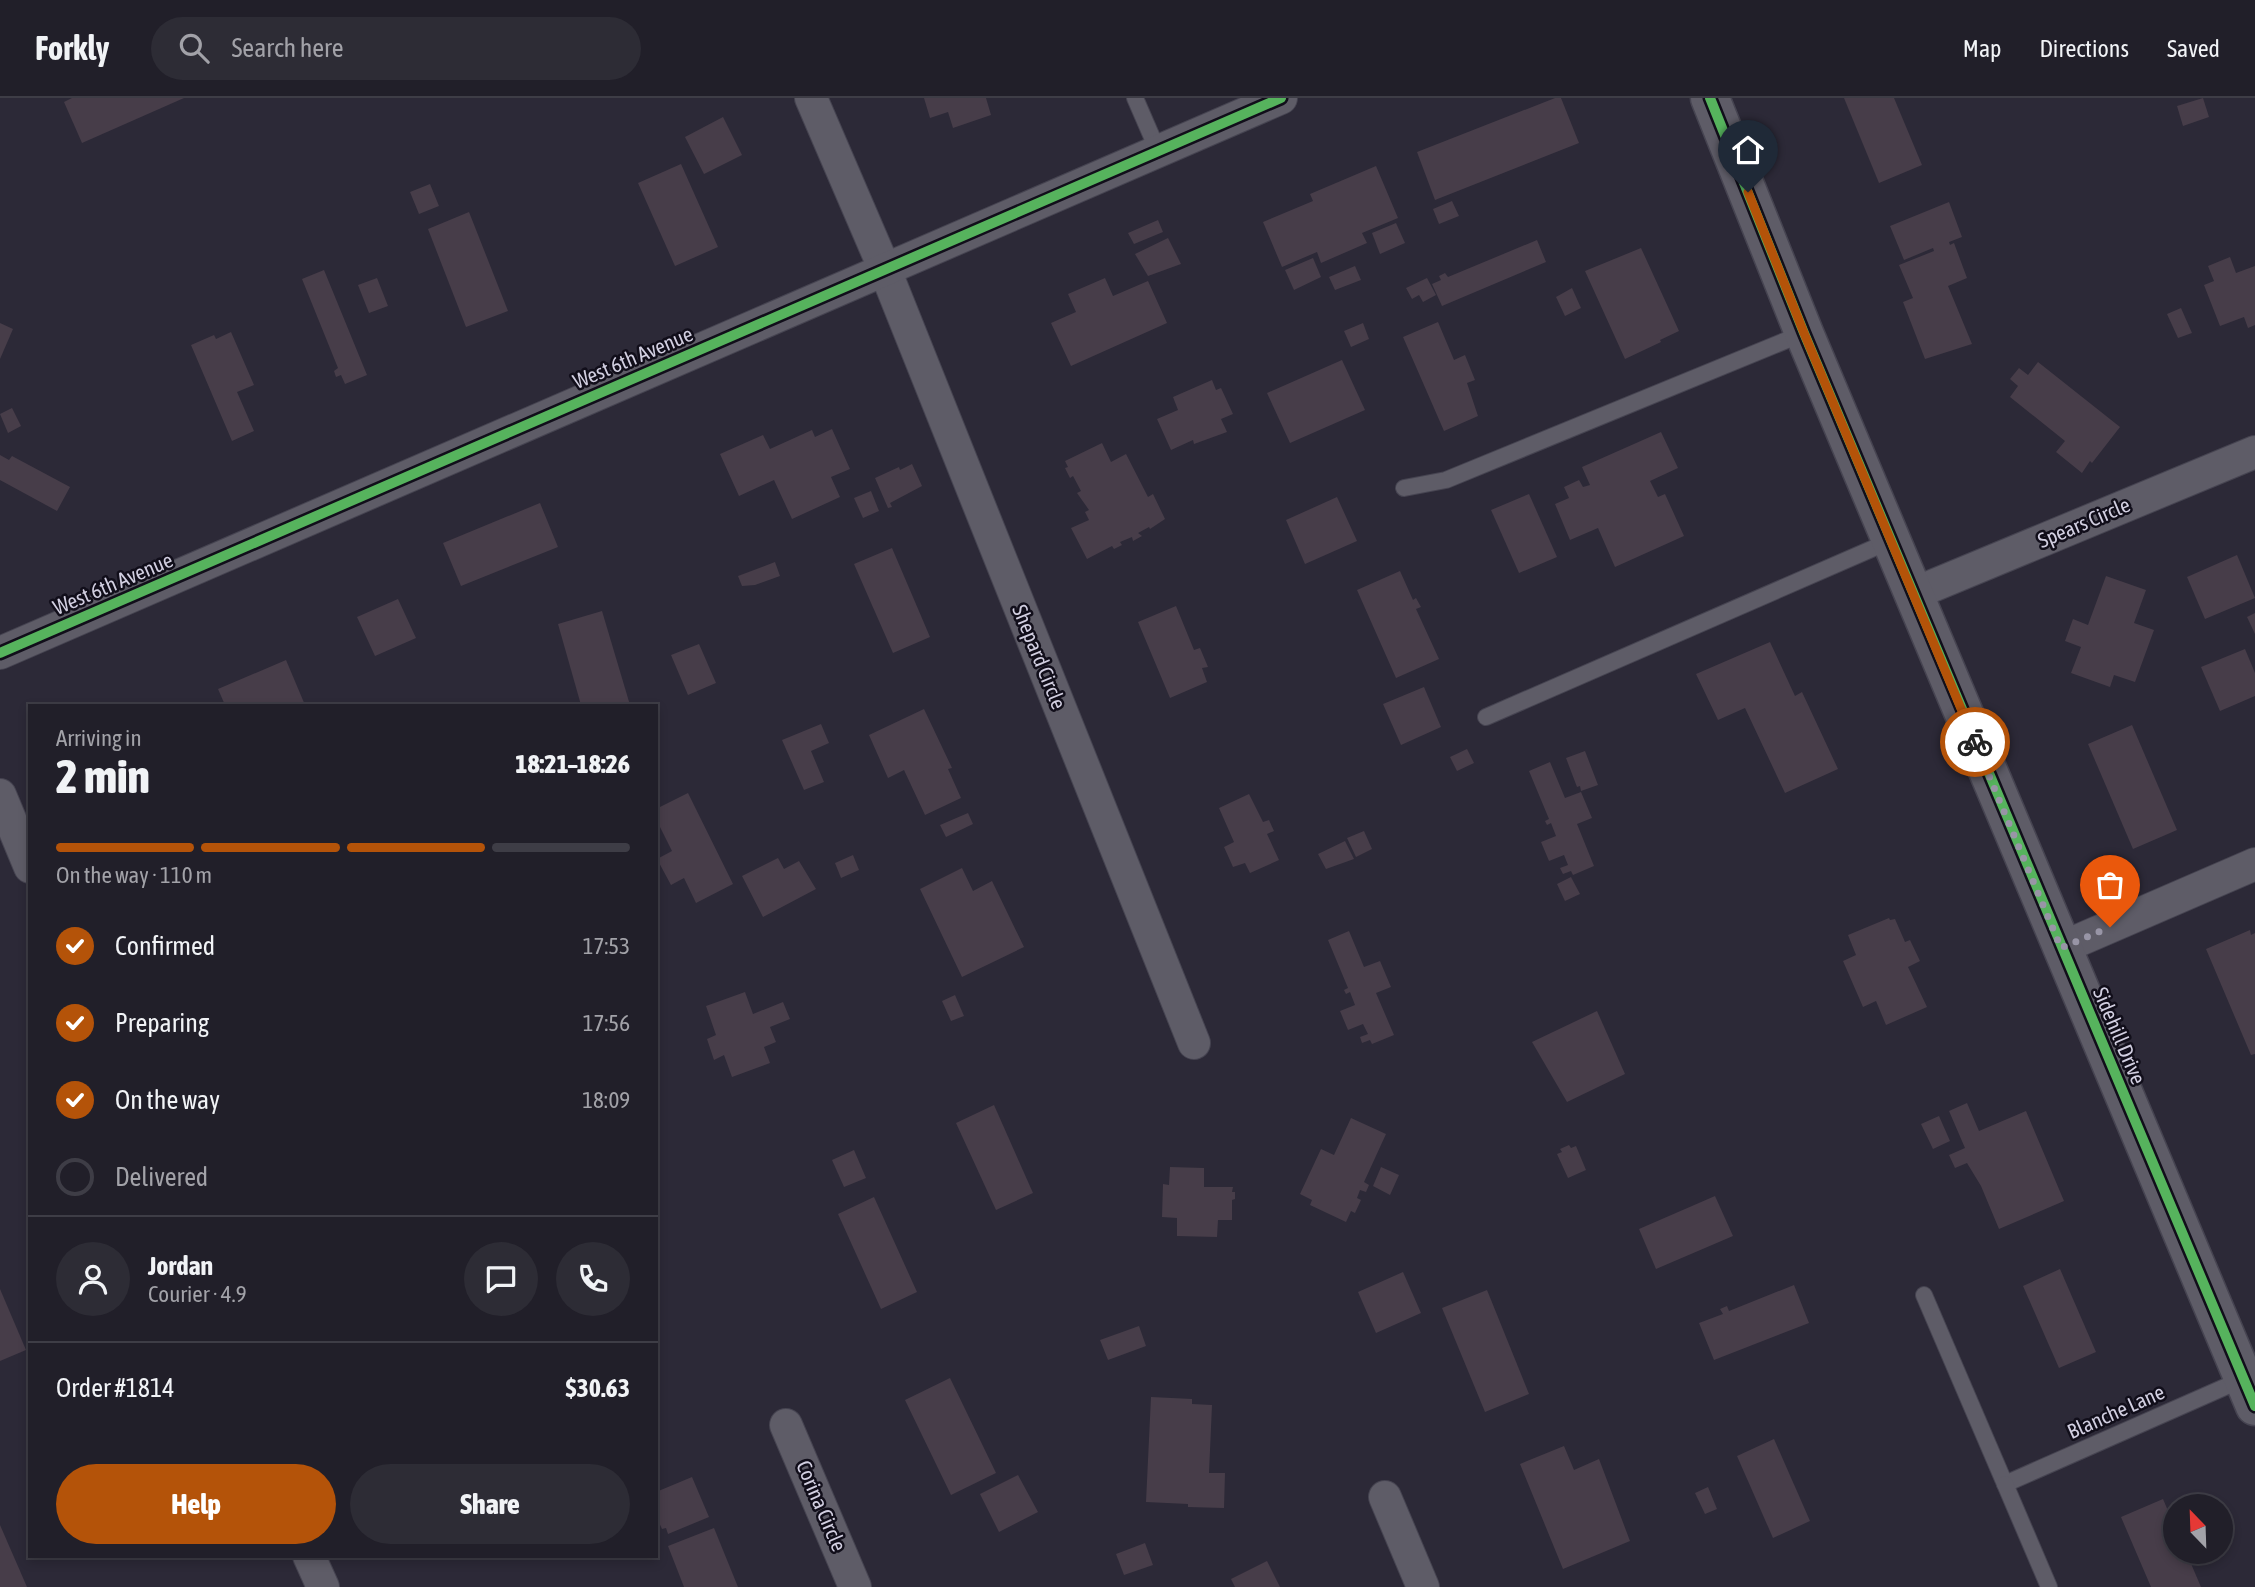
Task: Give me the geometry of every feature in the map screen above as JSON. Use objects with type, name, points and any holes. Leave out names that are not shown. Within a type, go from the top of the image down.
[{"type":"street","name":"Shepard Circle","points":[[811,98],[885,270],[1194,1043]]},
{"type":"street","name":"West 6th Avenue","points":[[0,653],[1281,98]]},
{"type":"street","name":"Sidehill Drive","points":[[1710,98],[1804,333],[2061,948],[2247,1372]]},
{"type":"street","name":"Spears Circle","points":[[1913,594],[2255,452]]},
{"type":"street","points":[[0,795],[28,862]]},
{"type":"street","points":[[2061,948],[2255,864]]},
{"type":"street","name":"Corina Circle","points":[[786,1425],[855,1587]]},
{"type":"street","points":[[1385,1497],[1423,1587]]},
{"type":"street","points":[[310,1558],[323,1587]]},
{"type":"lane","points":[[1136,98],[1158,152]]},
{"type":"lane","points":[[1404,488],[1446,480],[1804,333]]},
{"type":"lane","points":[[1486,718],[1890,541]]},
{"type":"lane","points":[[1924,1295],[2049,1587]]},
{"type":"lane","name":"Blanche Lane","points":[[2005,1484],[2247,1372]]},
{"type":"building","points":[[72,98],[184,98],[82,143],[64,102]]},
{"type":"building","points":[[924,98],[986,98],[991,115],[953,128],[948,112],[930,118]]},
{"type":"building","points":[[1555,98],[1561,98],[1579,143],[1435,200],[1417,152]]},
{"type":"building","points":[[1844,98],[1894,98],[1922,165],[1879,183]]},
{"type":"building","points":[[2203,98],[2209,117],[2183,126],[2177,106]]},
{"type":"building","points":[[723,117],[742,155],[704,174],[685,137]]},
{"type":"building","points":[[681,164],[718,247],[675,266],[638,183]]},
{"type":"building","points":[[1376,166],[1398,218],[1362,233],[1367,243],[1321,263],[1317,252],[1282,267],[1263,222],[1313,201],[1310,194]]},
{"type":"building","points":[[430,184],[439,206],[419,214],[410,192]]},
{"type":"building","points":[[1452,201],[1459,216],[1439,224],[1433,209]]},
{"type":"building","points":[[1949,202],[1962,237],[1949,242],[1950,245],[1954,243],[1967,278],[1948,286],[1972,344],[1925,359],[1903,302],[1913,298],[1899,265],[1934,251],[1933,248],[1904,260],[1890,226]]},
{"type":"building","points":[[469,212],[508,311],[466,327],[428,229]]},
{"type":"building","points":[[1158,220],[1163,232],[1134,244],[1128,233]]},
{"type":"building","points":[[1396,223],[1405,243],[1380,254],[1372,233]]},
{"type":"building","points":[[1168,238],[1181,264],[1148,276],[1135,254]]},
{"type":"building","points":[[1537,240],[1546,262],[1442,306],[1432,284],[1441,280],[1439,276],[1445,273],[1448,277]]},
{"type":"building","points":[[1641,248],[1679,331],[1625,359],[1585,271]]},
{"type":"building","points":[[2230,257],[2236,273],[2255,266],[2255,325],[2248,328],[2244,317],[2220,326],[2204,285],[2214,281],[2208,266]]},
{"type":"building","points":[[1313,258],[1321,277],[1294,290],[1285,270]]},
{"type":"building","points":[[1355,266],[1361,280],[1335,290],[1329,277]]},
{"type":"building","points":[[324,270],[367,375],[345,384],[341,375],[336,377],[334,371],[338,368],[302,279]]},
{"type":"building","points":[[377,278],[388,306],[369,313],[358,285]]},
{"type":"building","points":[[1105,278],[1113,296],[1148,281],[1167,323],[1071,366],[1051,323],[1076,312],[1068,294]]},
{"type":"building","points":[[1427,278],[1436,295],[1423,302],[1419,295],[1412,299],[1406,288]]},
{"type":"building","points":[[1572,288],[1581,308],[1565,316],[1556,297]]},
{"type":"building","points":[[2181,308],[2192,333],[2178,338],[2167,314]]},
{"type":"building","points":[[1438,322],[1454,360],[1465,355],[1475,380],[1467,383],[1478,416],[1444,431],[1403,337]]},
{"type":"building","points":[[0,323],[13,329],[0,359]]},
{"type":"building","points":[[1363,323],[1369,339],[1351,347],[1344,331]]},
{"type":"building","points":[[231,332],[254,385],[237,392],[254,431],[232,441],[191,345],[214,335],[216,339]]},
{"type":"building","points":[[1342,360],[1365,410],[1290,443],[1267,393]]},
{"type":"building","points":[[2038,362],[2120,427],[2082,473],[2056,452],[2065,441],[2010,397],[2018,386],[2010,379],[2019,368],[2028,375]]},
{"type":"building","points":[[1212,380],[1216,390],[1221,388],[1233,414],[1221,419],[1227,432],[1194,444],[1193,440],[1171,450],[1157,419],[1178,410],[1173,397]]},
{"type":"building","points":[[12,408],[21,426],[8,433],[0,414]]},
{"type":"building","points":[[832,429],[850,469],[831,477],[840,497],[792,519],[774,480],[739,496],[720,454],[763,435],[770,449],[812,430],[815,437]]},
{"type":"building","points":[[1661,432],[1678,468],[1650,481],[1658,497],[1665,494],[1684,536],[1615,567],[1598,528],[1570,540],[1555,504],[1569,498],[1564,487],[1579,480],[1583,487],[1590,485],[1582,467]]},
{"type":"building","points":[[1102,443],[1111,462],[1126,454],[1148,497],[1153,494],[1165,519],[1138,533],[1142,536],[1133,541],[1132,537],[1120,542],[1122,545],[1114,549],[1112,546],[1087,559],[1071,528],[1089,520],[1085,512],[1089,510],[1077,493],[1081,491],[1073,476],[1070,478],[1065,461]]},
{"type":"building","points":[[0,455],[9,460],[12,456],[70,487],[57,511],[0,480]]},
{"type":"building","points":[[912,464],[922,486],[890,503],[892,507],[888,508],[875,478]]},
{"type":"building","points":[[871,491],[879,511],[863,518],[854,498]]},
{"type":"building","points":[[1529,494],[1557,557],[1519,573],[1491,510]]},
{"type":"building","points":[[1337,497],[1357,541],[1305,564],[1286,520]]},
{"type":"building","points":[[540,503],[558,547],[461,586],[443,543]]},
{"type":"building","points":[[892,548],[930,637],[893,653],[854,564]]},
{"type":"building","points":[[2237,555],[2255,598],[2205,619],[2187,577]]},
{"type":"building","points":[[775,562],[780,576],[755,585],[742,586],[738,576]]},
{"type":"building","points":[[1400,571],[1413,600],[1416,598],[1421,607],[1416,609],[1439,659],[1396,678],[1357,590]]},
{"type":"building","points":[[2106,576],[2146,590],[2134,623],[2154,630],[2135,682],[2114,675],[2110,687],[2071,673],[2081,647],[2065,641],[2073,619],[2088,625]]},
{"type":"building","points":[[398,599],[416,638],[375,656],[357,617]]},
{"type":"building","points":[[1176,606],[1194,650],[1200,648],[1208,667],[1202,668],[1207,682],[1170,698],[1138,622]]},
{"type":"building","points":[[602,611],[630,704],[581,704],[558,624]]},
{"type":"building","points":[[2255,613],[2255,634],[2247,617]]},
{"type":"building","points":[[1770,642],[1795,696],[1802,692],[1838,769],[1785,793],[1745,708],[1718,720],[1696,674]]},
{"type":"building","points":[[699,644],[716,683],[688,695],[671,655]]},
{"type":"building","points":[[2245,649],[2255,673],[2255,696],[2220,711],[2201,667]]},
{"type":"building","points":[[286,660],[305,704],[225,704],[218,689]]},
{"type":"building","points":[[1424,687],[1441,727],[1401,745],[1383,704]]},
{"type":"building","points":[[924,709],[952,768],[948,769],[961,798],[925,815],[904,770],[888,778],[869,735]]},
{"type":"building","points":[[821,724],[829,743],[811,751],[824,782],[804,790],[782,740]]},
{"type":"building","points":[[2132,725],[2177,830],[2133,849],[2088,744]]},
{"type":"building","points":[[1467,749],[1474,763],[1457,771],[1450,757]]},
{"type":"building","points":[[1585,751],[1598,785],[1581,791],[1566,758]]},
{"type":"building","points":[[1550,762],[1565,798],[1581,792],[1592,818],[1577,824],[1594,866],[1573,875],[1571,871],[1563,874],[1560,868],[1568,865],[1564,855],[1549,861],[1541,842],[1556,836],[1551,823],[1547,825],[1545,821],[1549,819],[1529,771]]},
{"type":"building","points":[[688,793],[733,884],[696,903],[684,878],[671,885],[658,861],[672,851],[658,823],[658,808]]},
{"type":"building","points":[[1249,794],[1263,822],[1269,820],[1274,831],[1267,834],[1279,860],[1250,873],[1245,863],[1233,867],[1224,847],[1234,842],[1219,808]]},
{"type":"building","points":[[968,813],[973,824],[946,837],[940,825]]},
{"type":"building","points":[[1364,831],[1372,849],[1356,857],[1347,838]]},
{"type":"building","points":[[1345,841],[1354,859],[1326,869],[1318,854]]},
{"type":"building","points":[[853,855],[859,870],[841,878],[835,863]]},
{"type":"building","points":[[778,858],[784,869],[799,861],[816,889],[763,917],[742,876]]},
{"type":"building","points":[[962,868],[973,891],[992,881],[1024,947],[962,977],[920,889]]},
{"type":"building","points":[[1571,877],[1580,894],[1565,901],[1557,884]]},
{"type":"building","points":[[1889,918],[1895,919],[1905,942],[1910,940],[1920,961],[1908,967],[1927,1007],[1886,1025],[1876,1001],[1863,1007],[1843,961],[1856,955],[1848,935]]},
{"type":"building","points":[[2250,930],[2251,935],[2255,933],[2255,1054],[2251,1055],[2206,949]]},
{"type":"building","points":[[1349,931],[1364,967],[1380,961],[1391,987],[1376,993],[1394,1035],[1372,1044],[1370,1040],[1362,1043],[1360,1037],[1368,1034],[1363,1024],[1348,1030],[1340,1011],[1355,1005],[1350,992],[1346,994],[1344,990],[1348,988],[1328,940]]},
{"type":"building","points":[[745,992],[753,1014],[783,1002],[790,1019],[770,1027],[776,1042],[764,1047],[770,1063],[732,1077],[724,1055],[714,1060],[707,1039],[716,1035],[706,1006]]},
{"type":"building","points":[[955,995],[964,1016],[951,1021],[942,1001]]},
{"type":"building","points":[[1597,1011],[1625,1074],[1567,1102],[1532,1042]]},
{"type":"building","points":[[1967,1103],[1979,1131],[2026,1111],[2064,1201],[1999,1229],[1981,1186],[1967,1163],[1955,1168],[1949,1155],[1965,1148],[1949,1111]]},
{"type":"building","points":[[994,1105],[1033,1193],[996,1210],[956,1123]]},
{"type":"building","points":[[1939,1116],[1950,1141],[1933,1149],[1921,1124]]},
{"type":"building","points":[[1351,1118],[1386,1134],[1364,1182],[1369,1185],[1366,1192],[1360,1190],[1357,1198],[1361,1200],[1355,1213],[1351,1211],[1346,1222],[1310,1205],[1312,1200],[1300,1194],[1321,1149],[1334,1155]]},
{"type":"building","points":[[1569,1145],[1571,1148],[1576,1146],[1586,1170],[1568,1178],[1557,1154],[1562,1152],[1560,1149]]},
{"type":"building","points":[[854,1150],[866,1178],[844,1187],[832,1160]]},
{"type":"building","points":[[1170,1167],[1204,1168],[1204,1187],[1233,1187],[1235,1199],[1232,1200],[1232,1220],[1218,1220],[1217,1237],[1177,1236],[1177,1218],[1162,1217],[1163,1184],[1169,1185]]},
{"type":"building","points":[[1381,1167],[1399,1175],[1390,1195],[1373,1186]]},
{"type":"building","points":[[1715,1196],[1733,1236],[1656,1269],[1639,1229]]},
{"type":"building","points":[[874,1197],[917,1292],[881,1309],[838,1214]]},
{"type":"building","points":[[2060,1269],[2096,1352],[2059,1368],[2023,1286]]},
{"type":"building","points":[[1403,1272],[1421,1313],[1376,1333],[1358,1292]]},
{"type":"building","points":[[1794,1285],[1809,1323],[1714,1360],[1699,1323],[1723,1314],[1720,1309],[1727,1306],[1729,1311]]},
{"type":"building","points":[[0,1289],[26,1350],[0,1361]]},
{"type":"building","points":[[1487,1290],[1529,1394],[1485,1412],[1442,1308]]},
{"type":"building","points":[[1139,1326],[1146,1346],[1108,1360],[1100,1340]]},
{"type":"building","points":[[950,1378],[996,1473],[951,1495],[905,1400]]},
{"type":"building","points":[[1151,1397],[1192,1399],[1192,1404],[1212,1405],[1209,1473],[1225,1473],[1224,1508],[1146,1502]]},
{"type":"building","points":[[1774,1439],[1810,1521],[1773,1538],[1737,1456]]},
{"type":"building","points":[[1564,1446],[1574,1470],[1599,1459],[1630,1541],[1563,1569],[1520,1464]]},
{"type":"building","points":[[1018,1475],[1038,1512],[999,1532],[980,1494]]},
{"type":"building","points":[[692,1477],[709,1517],[668,1534],[658,1520],[658,1491]]},
{"type":"building","points":[[1708,1487],[1717,1509],[1705,1514],[1695,1493]]},
{"type":"building","points":[[2163,1499],[2163,1564],[2191,1564],[2201,1587],[2151,1587],[2121,1517]]},
{"type":"building","points":[[0,1525],[27,1587],[0,1587]]},
{"type":"building","points":[[714,1528],[738,1587],[684,1587],[668,1546]]},
{"type":"building","points":[[1145,1543],[1153,1565],[1124,1575],[1116,1554]]},
{"type":"building","points":[[1267,1561],[1280,1587],[1235,1587],[1231,1579]]},
{"type":"cycle path","points":[[0,653],[1281,98]]},
{"type":"cycle path","points":[[1710,98],[1804,333],[2255,1406]]},
{"type":"way so far","points":[[1975,742],[2061,948],[2110,927]]},
{"type":"route","points":[[1748,192],[1975,742]]}]
